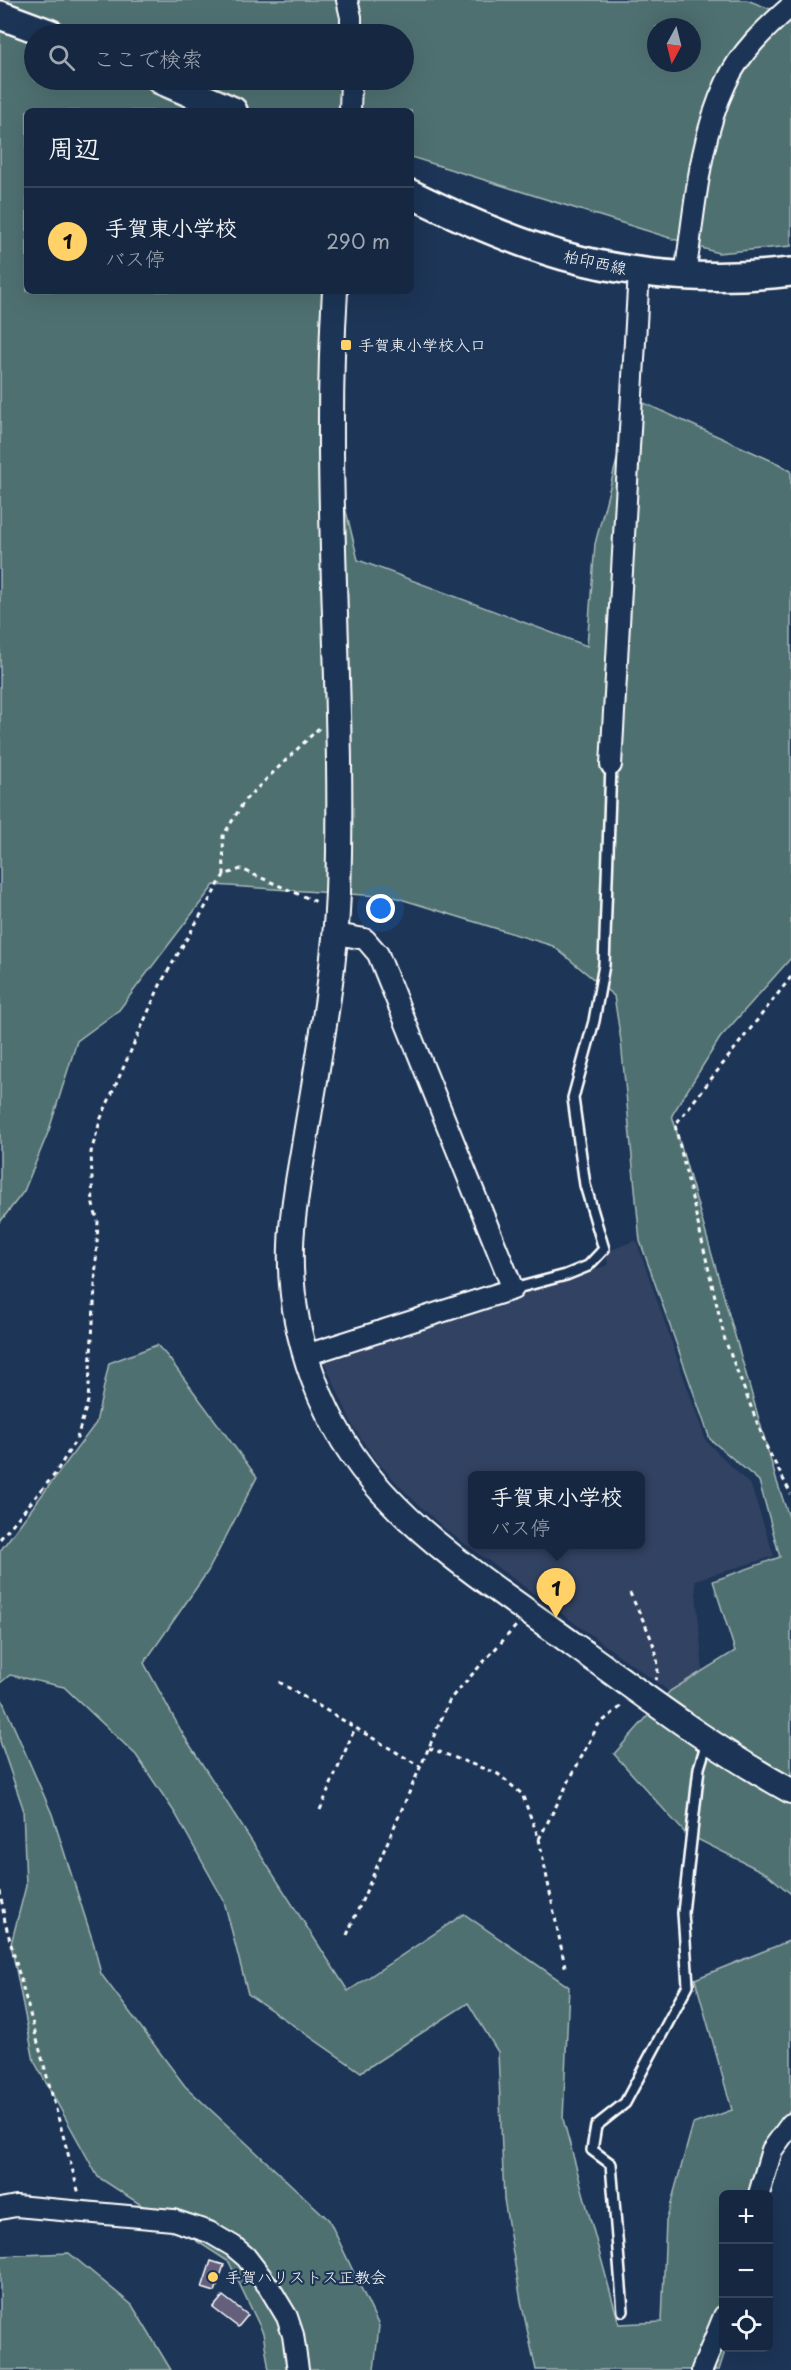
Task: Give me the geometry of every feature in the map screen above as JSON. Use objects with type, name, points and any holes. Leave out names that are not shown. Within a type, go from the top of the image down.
[{"type":"main road","points":[[0,15],[24,24]]},
{"type":"main road","points":[[184,90],[225,108]]},
{"type":"main road","name":"柏印西線","points":[[414,195],[524,243],[565,256],[639,271],[685,275],[728,277],[791,272]]},
{"type":"street","points":[[347,0],[351,24]]},
{"type":"street","points":[[685,275],[708,128],[726,81],[758,36],[791,6]]},
{"type":"street","points":[[350,108],[351,90]]},
{"type":"street","points":[[611,765],[639,303],[639,271]]},
{"type":"street","points":[[334,294],[330,393],[339,800],[336,923],[326,1011],[295,1206],[291,1245],[292,1284],[306,1355],[318,1390],[356,1459],[381,1491],[409,1519],[445,1550],[708,1740],[746,1766],[791,1791]]},
{"type":"street","points":[[306,1355],[513,1289],[378,954],[365,939],[336,923]]},
{"type":"street","points":[[760,2190],[772,2150],[791,2124]]},
{"type":"street","points":[[0,2209],[16,2206],[173,2220],[209,2232],[233,2246],[246,2257],[269,2287],[293,2335],[298,2370]]},
{"type":"street","points":[[702,2370],[719,2326]]},
{"type":"lane","points":[[513,1289],[566,1275],[588,1266],[604,1249],[585,1185],[573,1098],[594,1022],[604,965],[611,765]]},
{"type":"lane","points":[[623,2311],[611,2164],[592,2150],[596,2126],[624,2103],[688,1985],[683,1913],[699,1768],[708,1740]]},
{"type":"path","points":[[0,1539],[55,1474],[77,1438],[88,1401],[98,1222],[93,1204],[91,1152],[101,1118],[161,983],[224,875],[223,836],[245,800],[337,710]]},
{"type":"path","points":[[224,875],[241,870],[336,923]]},
{"type":"path","points":[[791,976],[675,1125],[725,1340],[767,1448],[791,1494]]},
{"type":"path","points":[[539,1839],[598,1725],[645,1695],[659,1673],[657,1657],[630,1593]]},
{"type":"path","points":[[347,1935],[450,1699],[529,1612]]},
{"type":"path","points":[[279,1682],[421,1767]]},
{"type":"path","points":[[320,1810],[355,1728]]},
{"type":"path","points":[[429,1748],[498,1774],[522,1794],[539,1839],[566,1971]]},
{"type":"path","points":[[0,1891],[5,1922],[84,2211]]},
{"type":"shaded area","points":[[636,1240],[706,1441],[751,1486],[774,1556],[695,1580],[707,1719],[472,1549],[645,1549],[645,1471],[468,1471],[468,1546],[446,1530],[407,1494],[374,1458],[353,1426],[322,1357],[608,1265],[606,1252]]},
{"type":"green space","points":[[0,0],[747,0],[791,17],[791,246],[718,253],[414,158],[414,108],[24,108],[24,294],[322,294],[328,437],[358,560],[587,646],[595,544],[633,398],[791,471],[791,958],[720,1038],[672,1115],[776,1479],[791,1523],[791,1894],[767,1874],[685,1833],[614,1754],[670,1691],[735,1651],[713,1581],[780,1557],[759,1481],[710,1439],[640,1241],[621,1041],[614,996],[553,946],[394,897],[214,885],[119,1010],[77,1041],[49,1130],[24,1191],[0,1222]]},
{"type":"green space","points":[[157,1345],[257,1477],[208,1571],[144,1663],[184,1736],[348,1991],[464,1914],[569,1987],[563,2119],[619,2324],[662,2322],[666,2221],[693,2124],[732,2110],[695,1979],[791,1940],[791,2108],[751,2179],[753,2190],[719,2190],[719,2352],[725,2352],[719,2370],[536,2370],[521,2301],[504,2199],[498,2052],[468,2003],[361,2072],[248,1994],[224,1901],[175,1813],[136,1755],[64,1687],[10,1675],[0,1683],[0,1551],[96,1423],[109,1363]]},
{"type":"green space","points":[[0,1695],[52,1814],[101,1974],[185,2086],[329,2220],[379,2326],[374,2370],[269,2370],[263,2333],[229,2262],[98,2177],[34,2061],[11,1944],[26,1886],[23,1808],[0,1741]]},
{"type":"green space","points":[[69,2253],[132,2305],[171,2370],[0,2370],[0,2256]]},
{"type":"building","name":"手賀ハリストス正教会","points":[[211,2261],[224,2265],[215,2292],[202,2288]]},
{"type":"building","points":[[223,2296],[248,2315],[238,2327],[213,2308]]},
{"type":"place","name":"手賀東小学校入口","points":[[346,345]]},
{"type":"place","name":"手賀東小学校","points":[[556,1618]]},
{"type":"place","name":"手賀ハリストス正教会","points":[[213,2277]]}]
